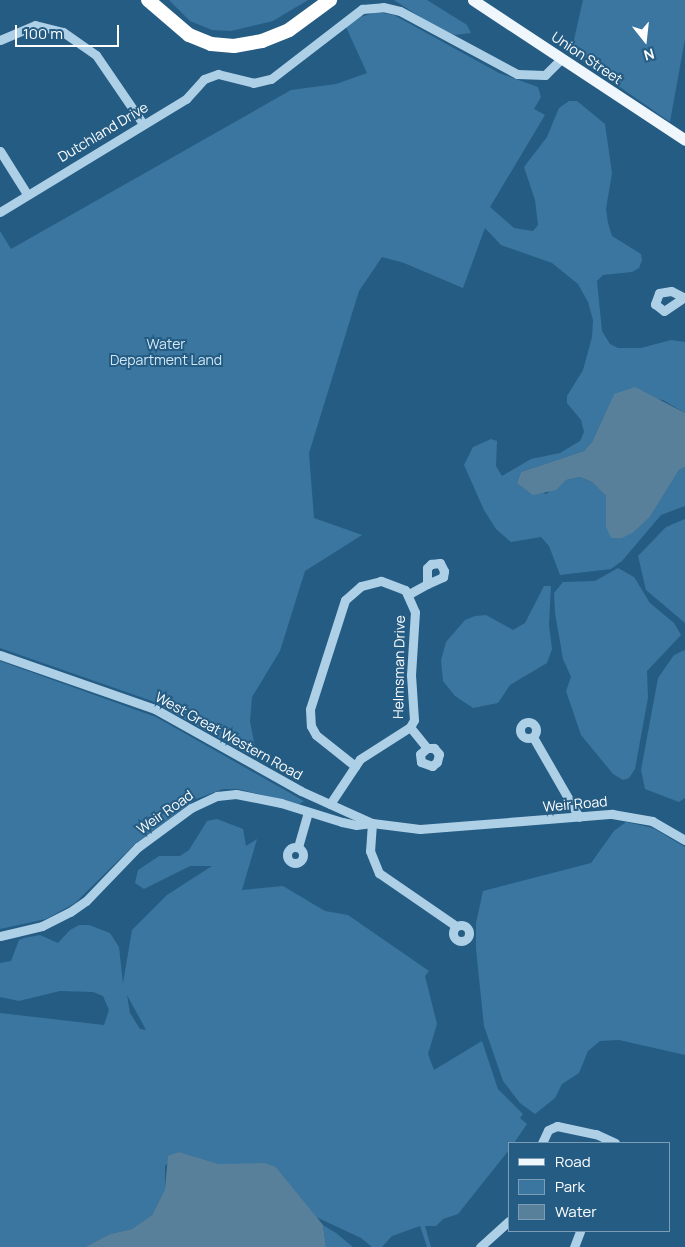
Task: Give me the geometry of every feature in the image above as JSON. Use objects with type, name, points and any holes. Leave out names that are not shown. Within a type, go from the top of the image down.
[{"type":"highway","points":[[148,0],[189,35],[227,46],[253,43],[279,35],[330,0]]},
{"type":"highway","points":[[163,0],[190,26],[216,36],[235,37],[279,25],[315,0]]},
{"type":"main road","name":"Union Street","points":[[473,0],[685,140]]},
{"type":"street","name":"Dutchland Drive","points":[[0,212],[186,99],[204,79],[218,74],[251,82],[265,82],[353,14],[373,6],[400,11],[517,74],[546,75],[561,59]]},
{"type":"street","points":[[0,40],[35,25],[68,35],[96,55],[143,124]]},
{"type":"street","points":[[0,151],[27,194]]},
{"type":"street","points":[[355,766],[323,744],[313,731],[310,716],[314,694],[342,606],[350,594],[361,586],[381,582],[397,585],[409,594],[427,584]]},
{"type":"street","name":"Helmsman Drive","points":[[330,804],[355,766],[379,745],[410,727],[414,713],[411,675],[416,623],[409,594]]},
{"type":"street","name":"West Great Western Road","points":[[0,655],[155,709],[274,777],[330,804]]},
{"type":"street","points":[[410,727],[427,748]]},
{"type":"street","points":[[533,736],[580,817]]},
{"type":"street","name":"Weir Road","points":[[0,936],[42,926],[78,907],[138,848],[205,800],[236,794],[281,803],[308,813],[356,825],[372,823],[420,829],[612,814],[637,816],[685,840]]},
{"type":"street","name":"Weir Road","points":[[330,804],[372,823]]},
{"type":"street","points":[[298,847],[308,813]]},
{"type":"street","points":[[372,823],[370,851],[379,873],[456,926]]},
{"type":"street","points":[[542,1142],[548,1130],[557,1126],[596,1134],[613,1142]]},
{"type":"street","points":[[480,1247],[508,1222]]},
{"type":"street","points":[[574,1247],[580,1232]]},
{"type":"green space","points":[[169,0],[308,0],[273,21],[231,31],[212,30],[190,21]]},
{"type":"green space","points":[[394,0],[427,0],[467,25],[471,33],[455,35],[437,28]]},
{"type":"green space","points":[[583,0],[685,0],[685,39],[670,122],[571,53]]},
{"type":"green space","name":"Water Department Land","points":[[377,12],[394,15],[499,73],[538,87],[541,97],[534,109],[545,115],[490,207],[514,228],[533,231],[538,225],[535,200],[524,167],[547,137],[559,108],[569,101],[577,101],[605,124],[612,173],[606,209],[608,223],[612,236],[641,254],[642,260],[639,268],[632,272],[603,275],[597,281],[602,331],[610,344],[618,348],[641,348],[671,340],[685,342],[685,413],[663,400],[614,394],[592,442],[584,451],[521,472],[517,483],[546,494],[566,480],[580,477],[592,482],[606,496],[606,511],[634,532],[650,517],[679,470],[685,467],[685,506],[661,515],[622,561],[611,569],[560,575],[549,546],[541,537],[511,542],[496,529],[484,510],[464,465],[473,447],[491,439],[497,441],[496,466],[502,476],[531,459],[560,453],[580,441],[584,432],[581,420],[567,403],[567,396],[583,370],[592,337],[593,320],[588,302],[578,284],[552,263],[501,245],[485,228],[463,288],[404,263],[382,257],[359,291],[309,453],[314,518],[362,535],[305,571],[280,651],[252,697],[250,721],[257,759],[152,701],[0,648],[0,231],[11,249],[291,90],[336,84],[367,73],[346,27],[360,17]]},
{"type":"green space","points":[[685,519],[685,623],[646,590],[638,556],[666,527]]},
{"type":"green space","points":[[618,568],[634,577],[650,603],[674,623],[681,635],[647,671],[648,698],[635,769],[629,778],[623,780],[613,774],[581,735],[566,691],[571,677],[563,659],[555,613],[554,593],[563,582],[595,581]]},
{"type":"green space","points":[[544,586],[551,586],[549,625],[552,649],[547,663],[510,685],[498,703],[473,708],[455,696],[443,681],[441,660],[446,642],[465,620],[475,616],[486,615],[513,630],[525,623]]},
{"type":"green space","points":[[685,650],[685,798],[679,802],[645,789],[641,770],[658,678],[674,655]]},
{"type":"green space","points":[[0,661],[156,717],[304,801],[299,804],[238,789],[223,789],[196,799],[135,844],[75,903],[46,919],[0,929]]},
{"type":"green space","points":[[217,819],[243,829],[246,846],[257,839],[242,890],[283,886],[325,911],[348,915],[429,971],[425,976],[437,1024],[428,1054],[434,1070],[482,1041],[498,1089],[523,1114],[520,1118],[527,1124],[515,1142],[508,1142],[508,1151],[458,1214],[443,1219],[436,1226],[425,1226],[431,1247],[427,1247],[420,1226],[392,1236],[382,1247],[372,1247],[361,1238],[316,1217],[276,1167],[219,1164],[178,1152],[165,1166],[165,1189],[152,1215],[132,1229],[110,1234],[85,1247],[0,1247],[0,1013],[104,1025],[109,1010],[103,996],[93,992],[60,991],[19,1001],[0,997],[0,963],[11,961],[19,940],[40,935],[58,943],[70,930],[79,925],[89,925],[110,933],[119,947],[123,983],[132,930],[167,895],[212,866],[190,866],[144,889],[135,883],[138,870],[159,856],[180,856],[189,850],[207,821]],"holes":[[[127,995],[146,1030],[140,1029],[130,1013]]]},
{"type":"green space","points":[[626,822],[653,828],[685,847],[685,1055],[619,1040],[600,1041],[588,1051],[579,1073],[562,1084],[555,1098],[535,1114],[520,1103],[503,1081],[484,1026],[476,949],[476,923],[483,891],[591,863],[614,831]]},
{"type":"green space","points":[[323,1225],[336,1233],[353,1247],[326,1247]]},
{"type":"water","points":[[635,387],[685,413],[685,467],[679,470],[650,517],[634,532],[622,538],[611,538],[606,527],[606,496],[592,482],[580,477],[566,480],[556,490],[533,495],[517,483],[521,472],[584,451],[592,442],[614,394]]},
{"type":"water","points":[[179,1152],[219,1164],[264,1163],[276,1167],[323,1225],[326,1247],[85,1247],[110,1234],[132,1229],[152,1215],[165,1189],[168,1156]]}]
